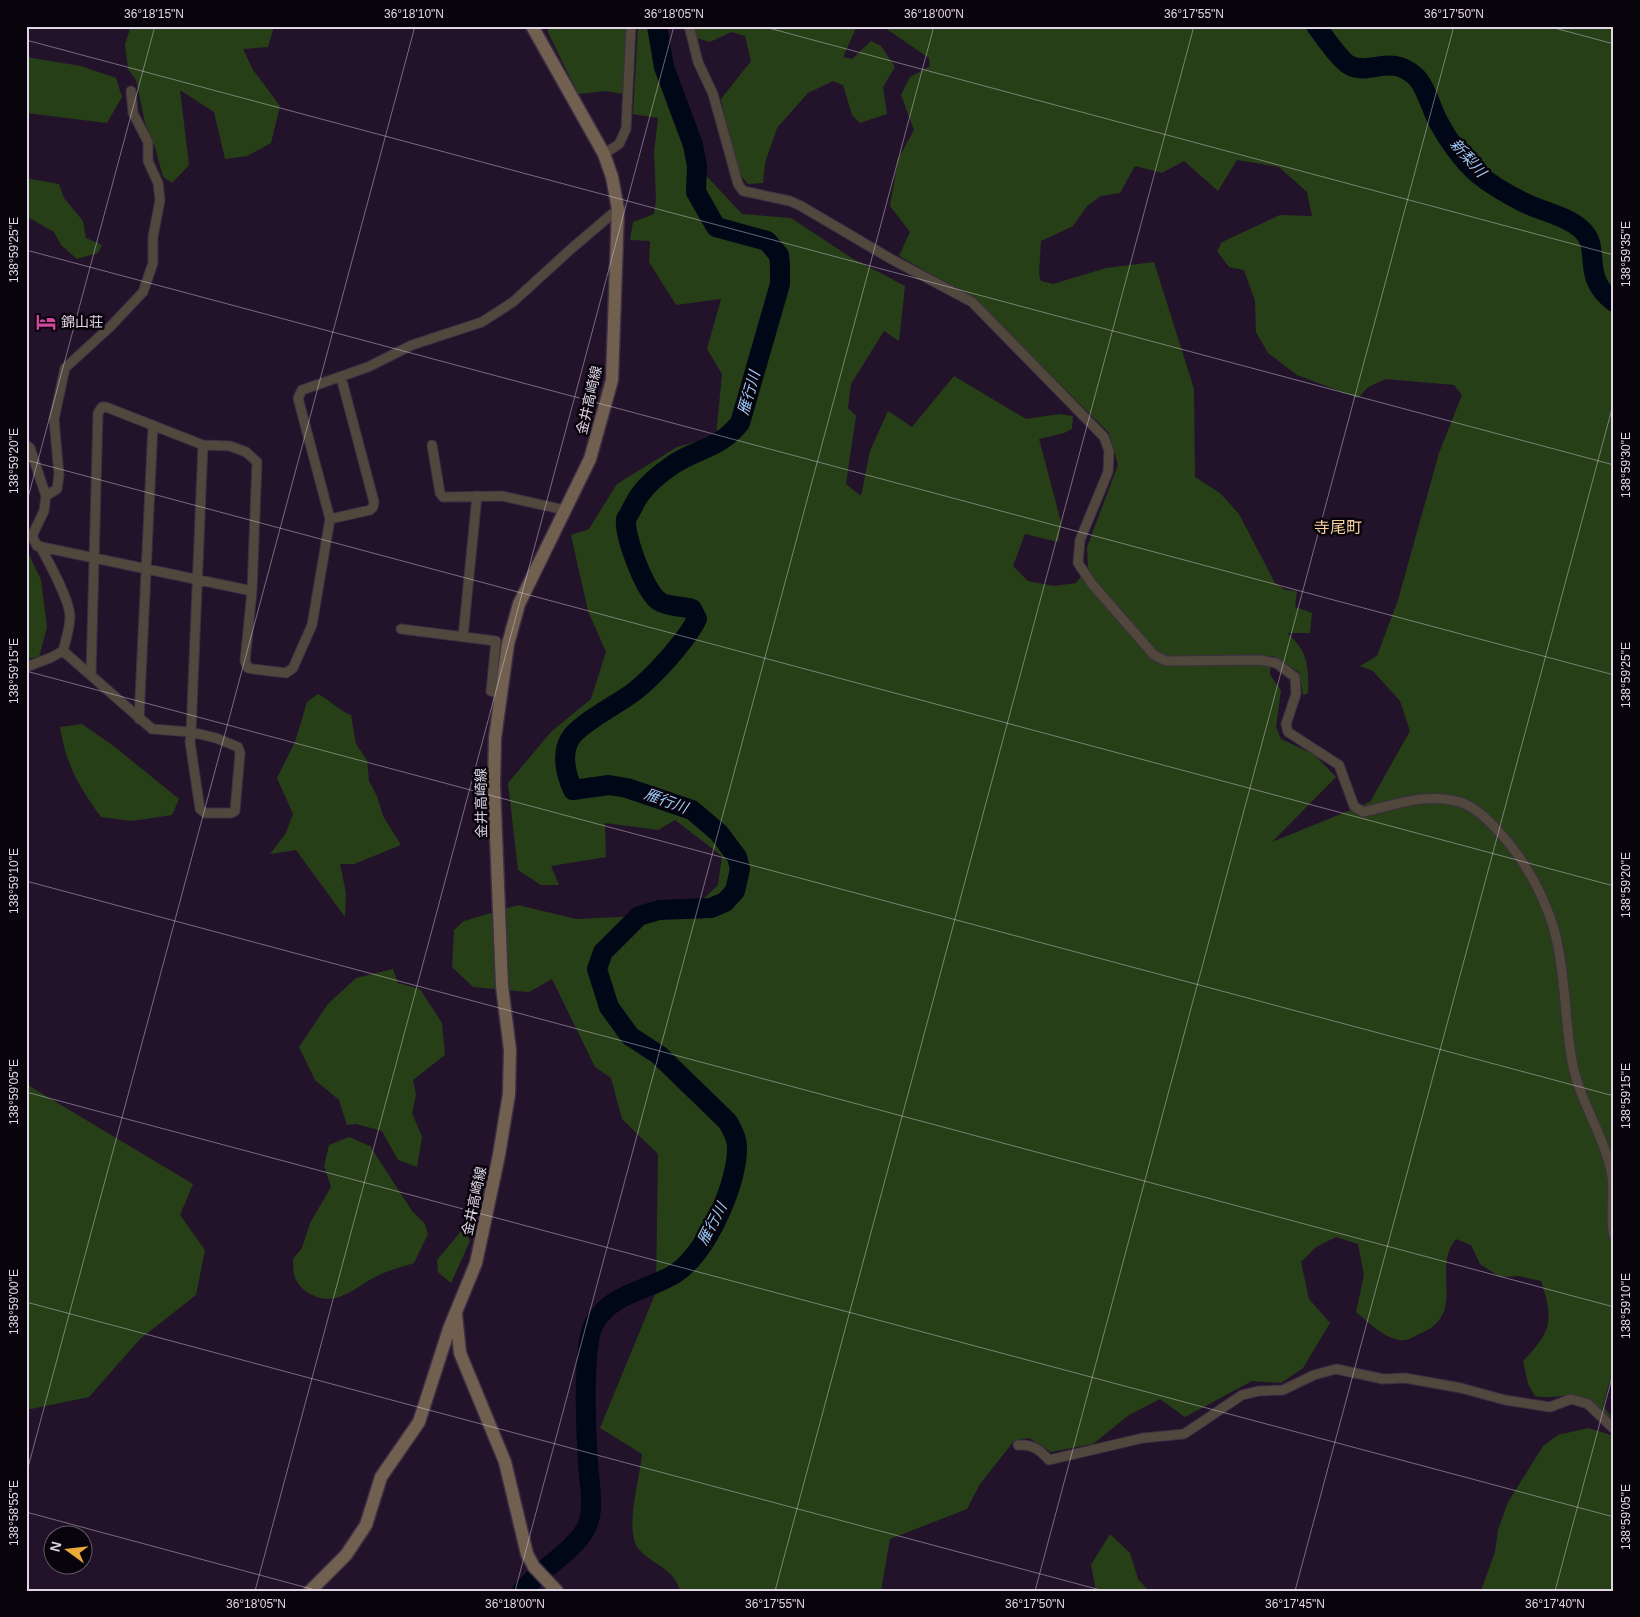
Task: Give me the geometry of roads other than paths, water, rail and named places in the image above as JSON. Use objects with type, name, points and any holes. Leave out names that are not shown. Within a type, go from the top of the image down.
[{"type":"main road","name":"金井高崎線","points":[[532,26],[604,154],[618,209],[617,297],[612,380],[590,459],[519,604],[508,644],[500,694],[495,738],[494,785],[502,986],[510,1050],[510,1094],[476,1263],[456,1314],[460,1353],[505,1462],[522,1539],[534,1567],[555,1590]]},
{"type":"main road","points":[[310,1591],[346,1555],[366,1525],[381,1477],[419,1422],[456,1314]]},
{"type":"street","points":[[604,154],[619,144],[626,129],[631,26]]},
{"type":"street","points":[[689,26],[698,62],[713,94],[738,184],[743,191],[790,201],[801,206],[891,259],[972,302],[1104,437],[1109,451],[1108,472],[1080,540],[1078,563],[1092,584],[1154,655],[1166,661],[1260,660],[1276,663],[1295,677],[1296,694],[1286,724],[1288,732],[1331,758],[1339,765],[1354,806],[1363,812],[1417,799],[1438,798],[1460,802],[1477,810],[1513,848],[1530,874],[1553,926],[1561,969],[1572,1064],[1612,1176],[1614,1236]]},
{"type":"street","points":[[46,496],[57,489],[59,475],[54,419],[65,368],[110,327],[143,292],[153,263],[153,237],[160,200],[158,183],[148,161],[148,142],[132,113],[131,91]]},
{"type":"street","points":[[91,674],[100,409],[106,407],[203,445],[230,446],[246,452],[258,462],[252,591],[246,665],[253,669],[286,674],[293,668],[312,625],[330,519],[298,398],[302,390],[368,367],[412,345],[482,322],[513,302],[618,209]]},
{"type":"street","points":[[330,519],[370,510],[374,502],[341,377]]},
{"type":"street","points":[[139,719],[153,425]]},
{"type":"street","points":[[26,445],[30,448],[46,496],[44,510],[32,536],[40,546],[57,579],[70,614],[69,631],[63,651],[26,668]]},
{"type":"street","points":[[63,651],[91,674],[139,719],[156,731],[191,732],[229,743],[240,750],[237,807],[233,813],[205,813],[200,809],[190,742],[191,732],[198,579],[203,445]]},
{"type":"street","points":[[432,445],[440,493],[443,497],[502,496],[565,510]]},
{"type":"street","points":[[463,637],[477,496]]},
{"type":"street","points":[[40,546],[252,591]]},
{"type":"street","points":[[401,629],[496,640],[491,692],[500,694]]},
{"type":"street","points":[[1018,1445],[1028,1444],[1041,1450],[1050,1460],[1143,1438],[1184,1434],[1242,1396],[1259,1391],[1283,1390],[1314,1375],[1336,1369],[1383,1379],[1405,1378],[1461,1388],[1505,1400],[1550,1408],[1571,1399],[1588,1404],[1614,1429]]},
{"type":"waterway","name":"雁行川","points":[[522,1591],[580,1538],[588,1523],[591,1497],[586,1433],[586,1370],[590,1335],[594,1324],[601,1313],[610,1305],[631,1293],[665,1279],[688,1263],[699,1250],[719,1216],[736,1162],[736,1140],[728,1122],[659,1055],[630,1036],[609,1007],[597,969],[603,952],[639,916],[659,910],[711,908],[725,902],[735,891],[740,869],[737,857],[719,833],[692,810],[627,788],[609,785],[573,790],[568,778],[565,758],[567,745],[574,733],[590,720],[643,685],[678,647],[697,619],[692,609],[669,605],[653,596],[636,563],[628,538],[626,519],[642,492],[660,474],[674,464],[724,438],[740,423],[780,284],[779,255],[767,241],[716,227],[696,192],[697,166],[693,145],[664,67],[657,26]]},
{"type":"waterway","name":"新梨川","points":[[1316,26],[1347,64],[1359,68],[1398,66],[1415,76],[1422,85],[1436,118],[1447,136],[1461,157],[1472,169],[1518,199],[1568,220],[1581,229],[1591,245],[1597,282],[1603,292],[1614,302]]},
{"type":"place","name":"錦山荘","points":[[46,322]]},
{"type":"district","name":"寺尾町","points":[[1338,527]]}]
